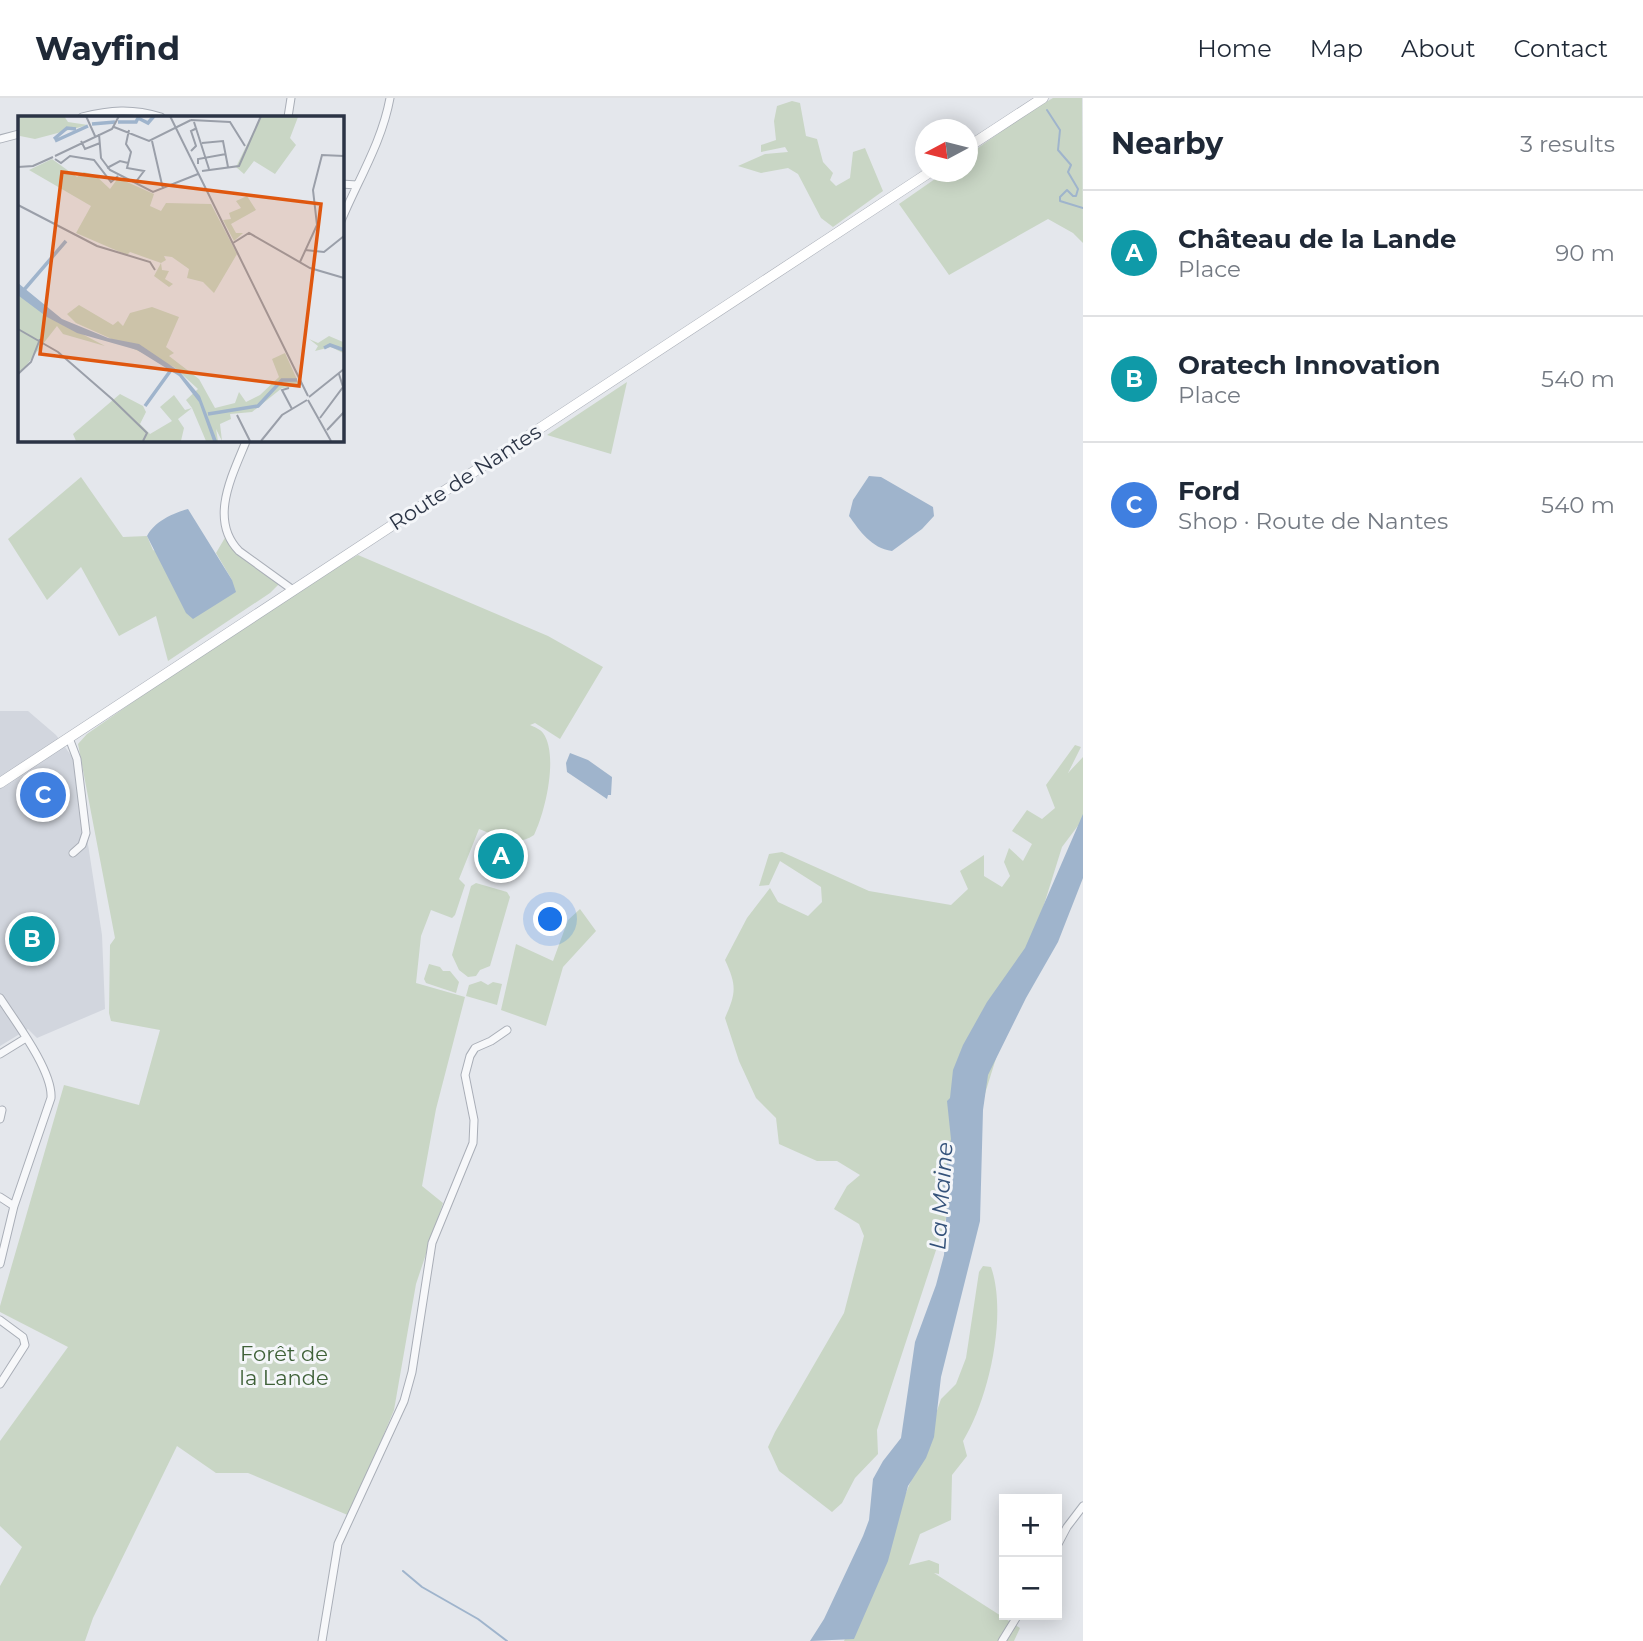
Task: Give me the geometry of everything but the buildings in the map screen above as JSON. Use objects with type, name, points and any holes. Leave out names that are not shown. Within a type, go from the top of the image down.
[{"type":"main road","points":[[978,140],[1042,98]]},
{"type":"main road","name":"Route de Nantes","points":[[0,783],[915,182]]},
{"type":"street","points":[[288,116],[291,98]]},
{"type":"street","points":[[343,216],[386,118],[390,98]]},
{"type":"street","points":[[87,116],[119,109],[157,116]]},
{"type":"street","points":[[0,139],[18,134]]},
{"type":"street","points":[[343,184],[357,185]]},
{"type":"street","points":[[246,441],[226,493],[224,510],[228,534],[239,551],[293,590]]},
{"type":"street","points":[[69,738],[77,759],[86,833],[82,845],[73,853]]},
{"type":"street","points":[[0,998],[27,1040],[52,1087],[51,1098],[14,1206],[0,1264]]},
{"type":"street","points":[[322,1641],[338,1544],[404,1401],[412,1372],[434,1233],[465,1167],[473,1143],[474,1120],[465,1075],[468,1062],[475,1048],[507,1030]]},
{"type":"street","points":[[0,1054],[27,1040]]},
{"type":"street","points":[[0,1197],[14,1206]]},
{"type":"street","points":[[0,1320],[23,1337],[25,1345],[0,1384]]},
{"type":"street","points":[[1062,1536],[1083,1506]]},
{"type":"street","points":[[1002,1641],[1015,1620]]},
{"type":"shaded area","points":[[0,711],[28,711],[56,735],[73,758],[102,935],[105,1009],[37,1038],[28,1029],[0,1046]]},
{"type":"green space","points":[[1053,98],[1082,98],[1083,243],[1073,233],[1048,219],[949,275],[899,204],[931,182],[978,182],[978,148]]},
{"type":"green space","points":[[792,101],[800,103],[806,136],[817,139],[823,162],[833,173],[830,180],[836,186],[850,178],[853,152],[865,148],[883,191],[833,227],[821,218],[798,174],[788,168],[761,173],[738,166],[765,154],[788,152],[785,147],[761,152],[761,145],[776,140],[774,121],[777,106]]},
{"type":"green space","points":[[627,382],[611,454],[547,435]]},
{"type":"green space","points":[[81,477],[123,537],[147,536],[153,550],[232,580],[216,553],[226,536],[233,549],[279,584],[270,593],[168,661],[156,616],[119,636],[81,567],[47,600],[8,539]]},
{"type":"green space","name":"Forêt de la Lande","points":[[358,555],[548,636],[603,667],[560,739],[535,723],[530,725],[543,733],[550,755],[546,799],[534,835],[513,841],[479,829],[459,879],[465,885],[455,915],[452,918],[431,910],[421,936],[416,983],[465,997],[436,1109],[422,1186],[443,1203],[416,1284],[394,1410],[350,1516],[248,1473],[216,1473],[177,1446],[93,1618],[85,1641],[0,1641],[0,1586],[22,1547],[0,1526],[0,1441],[68,1347],[0,1312],[0,1306],[64,1085],[139,1105],[160,1030],[111,1021],[110,945],[115,938],[78,744],[87,734],[296,588]]},
{"type":"green space","points":[[1075,745],[1081,747],[1068,773],[1083,757],[1083,819],[1062,847],[877,1430],[878,1454],[855,1478],[842,1503],[832,1512],[779,1471],[768,1447],[844,1313],[864,1236],[859,1224],[834,1209],[847,1186],[860,1175],[837,1161],[817,1161],[779,1144],[776,1118],[756,1098],[739,1061],[725,1018],[734,989],[725,960],[747,918],[770,888],[778,902],[808,916],[822,902],[821,887],[780,861],[769,885],[759,886],[769,854],[782,852],[869,891],[951,905],[968,889],[960,871],[984,855],[984,876],[1002,887],[1010,876],[1004,862],[1009,848],[1023,861],[1032,844],[1012,831],[1027,810],[1042,819],[1055,808],[1046,785]]},
{"type":"green space","points":[[476,883],[507,892],[510,897],[490,966],[480,970],[476,976],[468,977],[459,970],[452,955],[471,886]]},
{"type":"green space","points":[[580,909],[596,931],[563,967],[546,1026],[501,1010],[516,944],[553,961],[568,920]]},
{"type":"green space","points":[[429,964],[440,967],[443,971],[450,971],[459,982],[456,993],[426,983],[424,979]]},
{"type":"green space","points":[[481,981],[488,985],[493,982],[502,984],[497,1005],[466,996],[469,985]]},
{"type":"green space","points":[[983,1266],[991,1267],[996,1287],[993,1357],[980,1404],[963,1441],[967,1456],[952,1475],[951,1520],[920,1534],[909,1565],[929,1560],[939,1564],[939,1574],[934,1573],[999,1615],[999,1620],[1007,1620],[1020,1628],[1014,1641],[844,1641],[923,1452],[941,1399],[956,1384],[966,1358],[979,1272]]},
{"type":"water","points":[[869,476],[881,477],[933,507],[934,516],[922,529],[892,551],[872,543],[849,516],[853,500]]},
{"type":"water","points":[[188,509],[232,580],[236,592],[193,619],[186,613],[147,536],[154,526],[164,519]]},
{"type":"water","points":[[570,753],[588,760],[612,777],[611,795],[608,795],[607,799],[567,772],[566,763]]},
{"type":"water","points":[[1083,814],[1083,878],[1058,942],[1026,998],[988,1075],[983,1110],[980,1221],[941,1377],[934,1437],[926,1458],[908,1486],[888,1561],[854,1639],[810,1641],[824,1619],[863,1536],[869,1520],[873,1479],[901,1438],[915,1342],[944,1255],[947,1203],[943,1186],[951,1139],[947,1101],[950,1098],[953,1070],[963,1045],[987,1002],[1025,948]]},
{"type":"waterway","points":[[1047,110],[1060,130],[1058,150],[1071,165],[1068,172],[1078,189],[1076,196],[1067,190],[1060,197],[1060,201],[1083,208]]},
{"type":"waterway","points":[[403,1571],[422,1587],[478,1619],[507,1641]]},
{"type":"place","name":"Ford","points":[[43,795]]},
{"type":"place","name":"Château de la Lande","points":[[501,856]]},
{"type":"place","name":"Oratech Innovation","points":[[32,939]]},
{"type":"water label","name":"La Maine","points":[[941,1196]]}]
